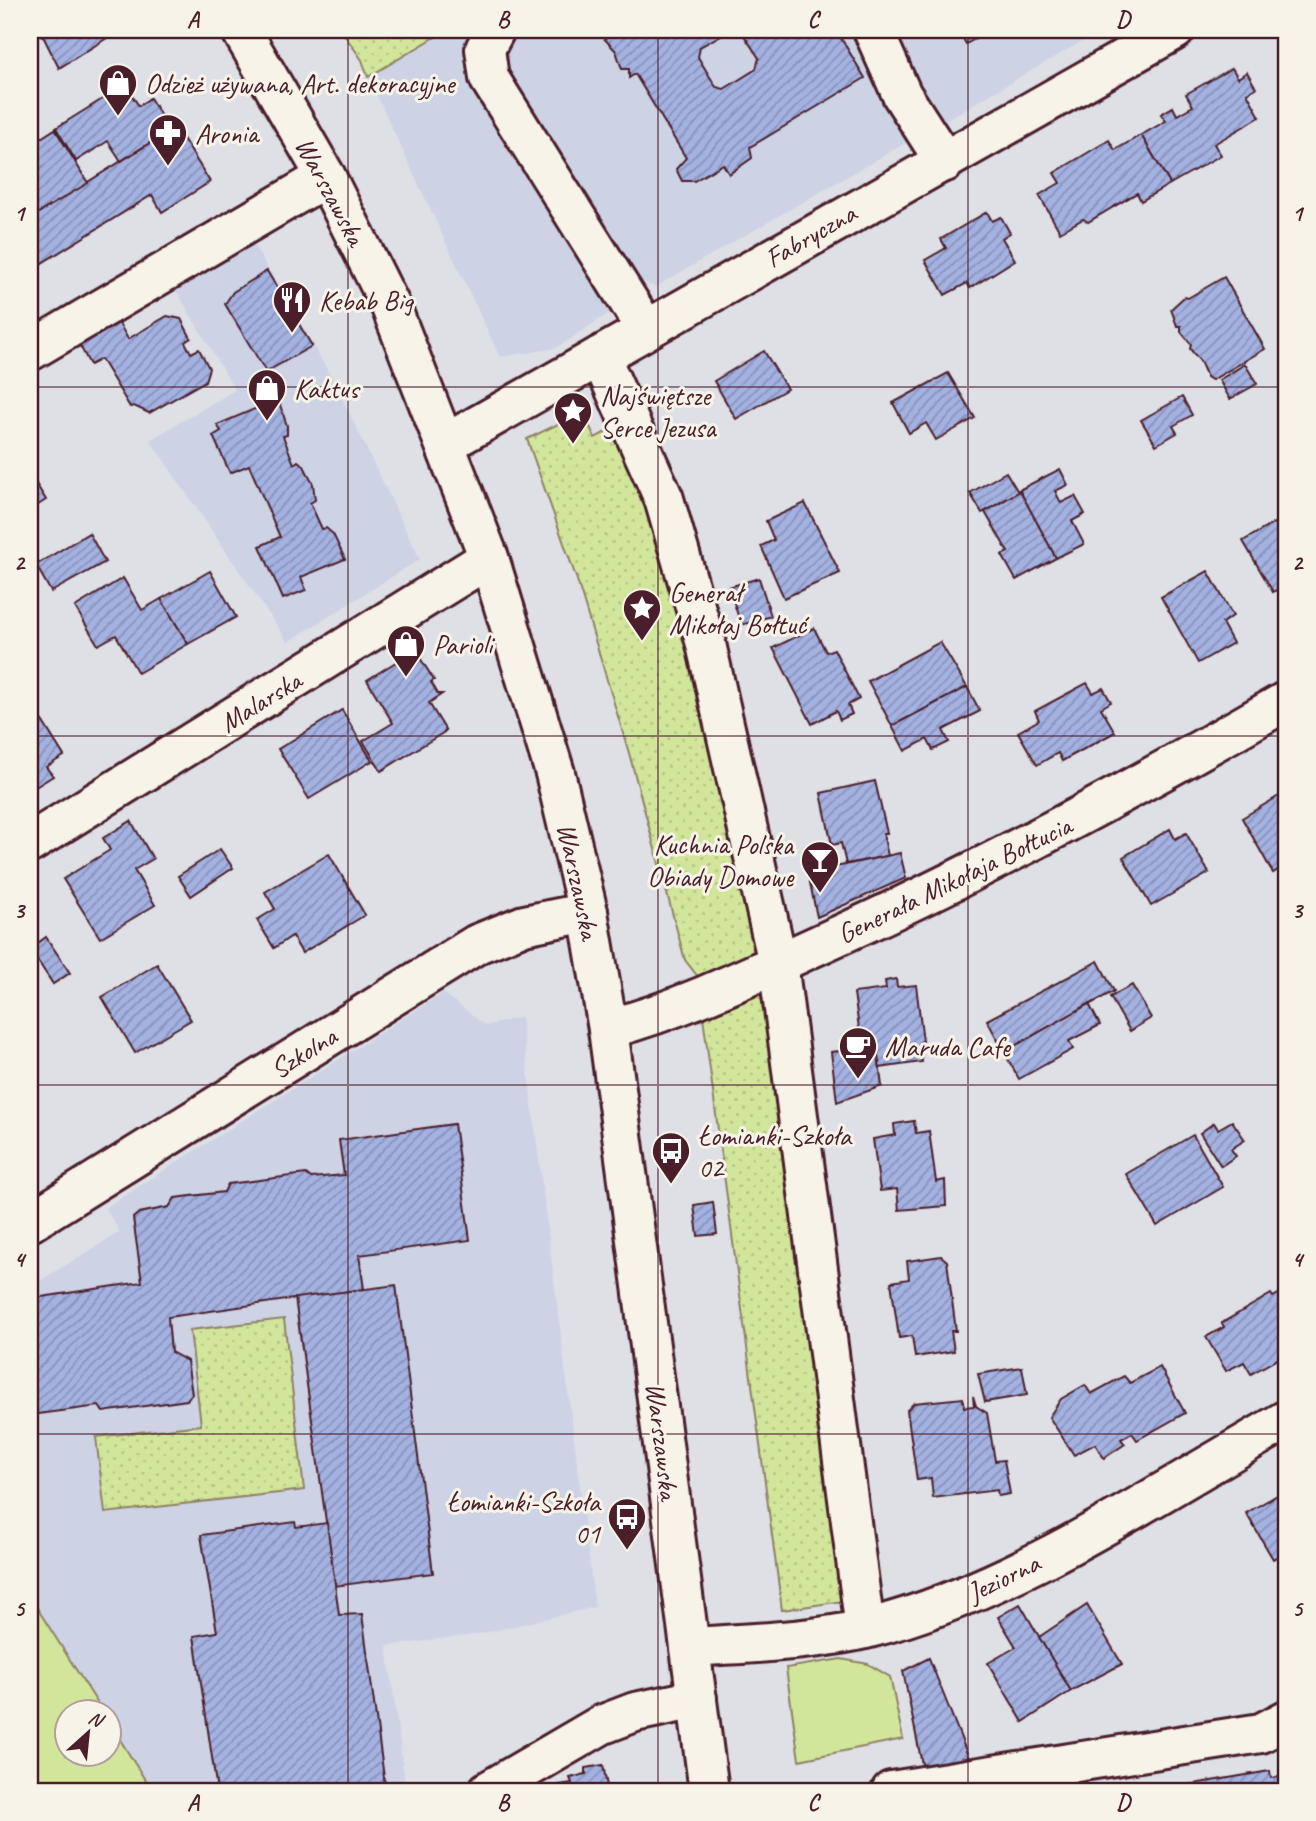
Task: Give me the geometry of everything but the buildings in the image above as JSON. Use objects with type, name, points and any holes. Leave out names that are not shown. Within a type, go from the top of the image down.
[{"type":"street","name":"Warszawska","points":[[241,30],[326,177],[391,307],[489,558],[555,773],[588,912],[608,1028],[709,1791]]},
{"type":"street","points":[[495,30],[485,49],[489,78],[646,329]]},
{"type":"street","points":[[873,30],[902,95],[945,162]]},
{"type":"street","name":"Fabryczna","points":[[445,443],[1175,30]]},
{"type":"street","points":[[30,351],[326,177]]},
{"type":"street","points":[[600,356],[664,499],[706,644],[778,963],[865,1629]]},
{"type":"street","name":"Malarska","points":[[30,843],[489,558]]},
{"type":"street","name":"Generała Mikołaja Bołtucia","points":[[608,1028],[660,1015],[939,891],[1135,788],[1286,701]]},
{"type":"street","name":"Szkolna","points":[[30,1223],[477,944],[524,925],[588,912]]},
{"type":"street","name":"Jeziorna","points":[[690,1647],[800,1639],[865,1629],[955,1599],[1037,1561],[1286,1420]]},
{"type":"street","points":[[488,1791],[601,1725],[635,1712],[697,1699]]},
{"type":"street","points":[[891,1791],[1261,1733],[1286,1720]]},
{"type":"shaded area","points":[[447,30],[1102,30],[655,287],[640,281],[607,299],[609,313],[556,348],[500,357],[368,77]]},
{"type":"shaded area","points":[[252,242],[332,378],[420,559],[288,642],[150,440],[235,390],[174,287]]},
{"type":"shaded area","points":[[443,993],[486,1026],[521,1017],[595,1607],[480,1634],[387,1646],[406,1791],[30,1791],[30,1287],[120,1232],[105,1208]]},
{"type":"green space","points":[[341,30],[447,30],[368,77],[362,60]]},
{"type":"green space","points":[[583,412],[595,438],[618,426],[651,505],[692,637],[758,951],[699,978],[685,960],[629,753],[577,580],[527,439]]},
{"type":"green space","points":[[764,992],[843,1601],[782,1610],[703,1017]]},
{"type":"green space","points":[[284,1319],[304,1490],[105,1513],[96,1437],[201,1425],[190,1330]]},
{"type":"green space","points":[[30,1597],[95,1699],[52,1699],[52,1769],[122,1769],[122,1743],[152,1791],[30,1791]]},
{"type":"green space","points":[[841,1659],[868,1664],[890,1677],[903,1739],[799,1760],[786,1668]]},
{"type":"place","name":"Odzież używana, Art. dekoracyjne","points":[[118,117]]},
{"type":"place","name":"Aronia","points":[[168,167]]},
{"type":"place","name":"Kebab Big","points":[[292,334]]},
{"type":"place","name":"Kaktus","points":[[267,422]]},
{"type":"place","name":"Najświętsze Serce Jezusa","points":[[573,445]]},
{"type":"place","name":"Generał Mikołaj Bołtuć","points":[[642,642]]},
{"type":"place","name":"Parioli","points":[[406,678]]},
{"type":"place","name":"Kuchnia Polska Obiady Domowe","points":[[820,894]]},
{"type":"place","name":"Maruda Cafe","points":[[858,1080]]},
{"type":"place","name":"Łomianki-Szkoła 02","points":[[671,1185]]},
{"type":"place","name":"Łomianki-Szkoła 01","points":[[627,1551]]}]
